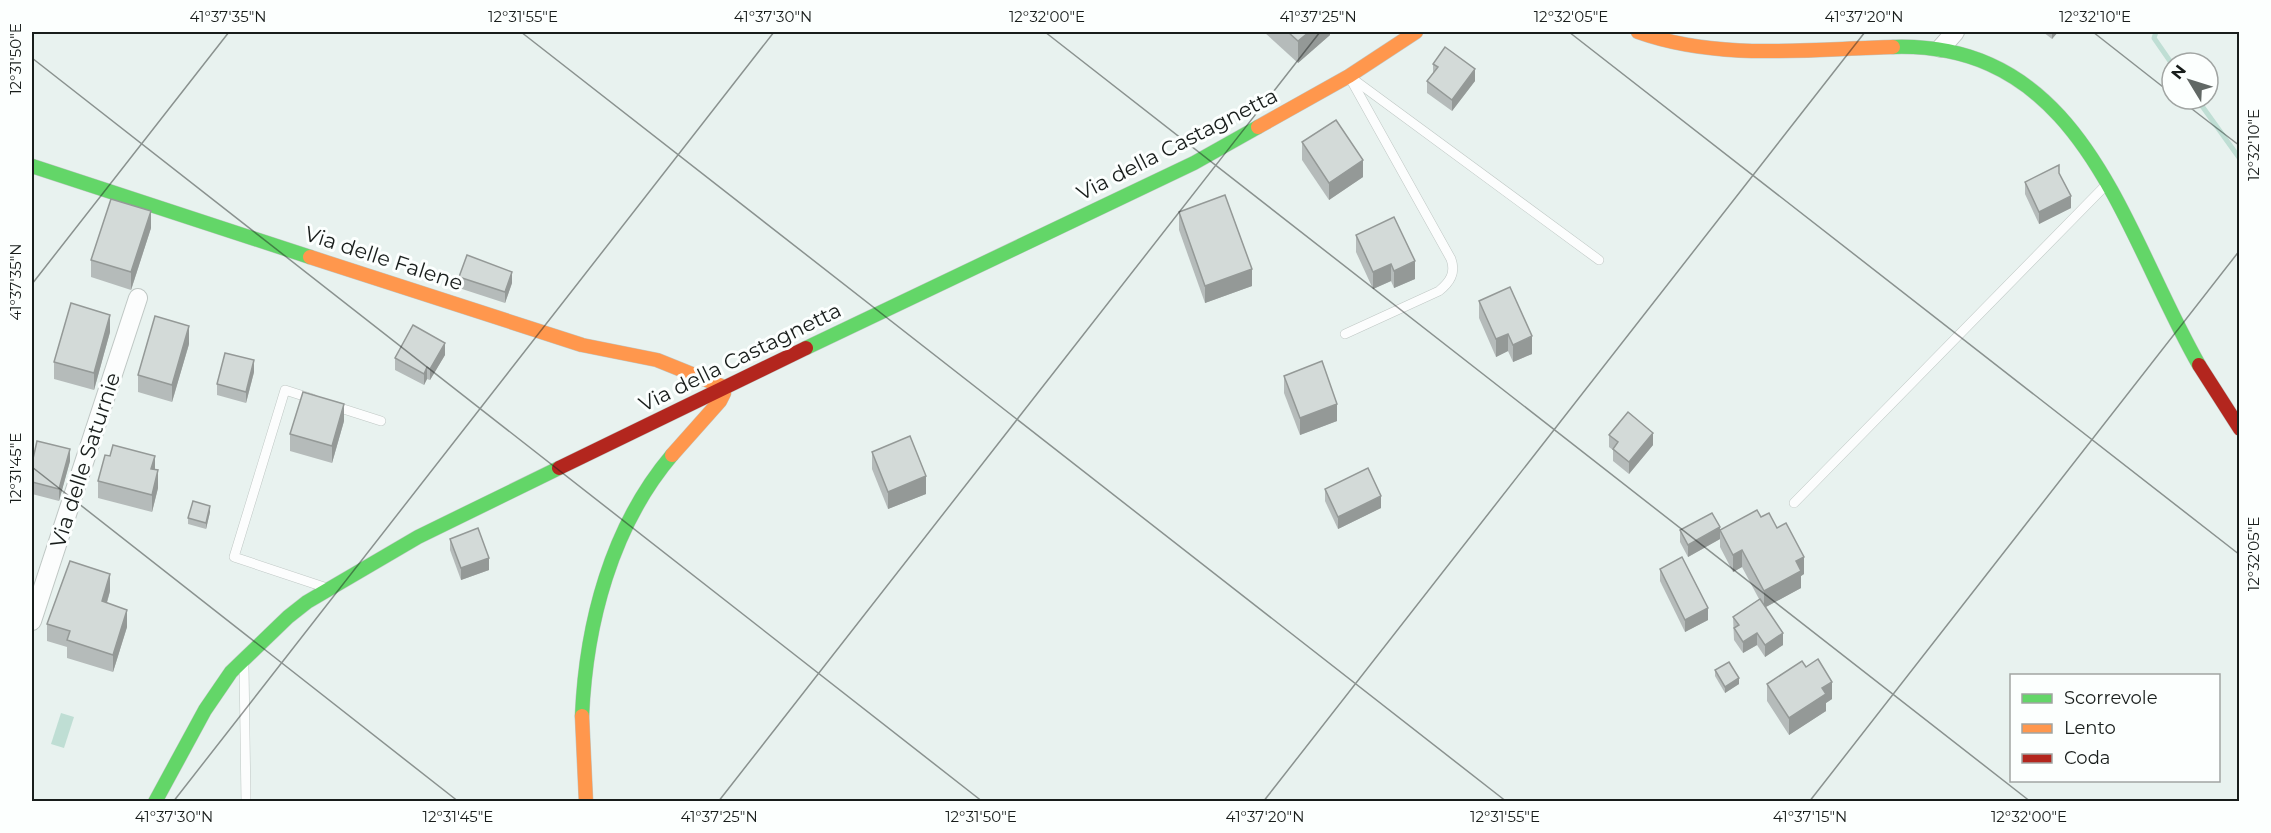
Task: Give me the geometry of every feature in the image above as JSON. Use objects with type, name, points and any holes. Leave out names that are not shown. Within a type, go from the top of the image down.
[{"type":"street","name":"Via della Castagnetta","points":[[155,801],[210,701],[244,658],[288,616],[329,588],[418,537],[724,387],[1173,173],[1251,133],[1349,76],[1416,32]]},
{"type":"street","points":[[1638,32],[1675,44],[1720,49],[1917,46],[1941,48],[1978,58],[2014,78],[2045,100],[2063,118],[2080,141],[2107,184],[2193,356],[2240,429]]},
{"type":"street","points":[[1941,48],[1955,32]]},
{"type":"street","name":"Via delle Falene","points":[[32,166],[582,345],[665,362],[724,387]]},
{"type":"street","name":"Via delle Saturnie","points":[[32,621],[138,298]]},
{"type":"street","points":[[586,801],[582,731],[585,678],[592,630],[613,559],[627,525],[650,484],[664,464],[720,401],[724,387]]},
{"type":"lane","points":[[1349,76],[1599,260]]},
{"type":"lane","points":[[1346,334],[1439,291],[1451,279],[1453,265],[1349,76]]},
{"type":"lane","points":[[1794,503],[2107,184]]},
{"type":"lane","points":[[329,588],[234,557],[285,390],[381,421]]},
{"type":"lane","points":[[244,658],[246,801]]},
{"type":"shaded area","points":[[61,713],[74,717],[64,748],[51,744]]},
{"type":"building","points":[[1288,32],[1309,32],[1298,41]]},
{"type":"building","points":[[1445,47],[1475,69],[1452,100],[1427,81],[1438,67],[1433,64]]},
{"type":"building","points":[[1336,120],[1363,160],[1329,183],[1302,142]]},
{"type":"building","points":[[2059,165],[2059,173],[2071,196],[2039,212],[2025,182]]},
{"type":"building","points":[[1225,195],[1252,269],[1205,286],[1179,212]]},
{"type":"building","points":[[111,199],[151,211],[131,272],[91,260]]},
{"type":"building","points":[[1394,217],[1415,261],[1394,271],[1391,264],[1373,272],[1356,235]]},
{"type":"building","points":[[467,255],[512,272],[505,292],[459,277]]},
{"type":"building","points":[[1510,287],[1532,336],[1513,345],[1508,334],[1496,339],[1479,301]]},
{"type":"building","points":[[71,303],[110,315],[94,373],[54,362]]},
{"type":"building","points":[[155,316],[189,326],[172,385],[138,375]]},
{"type":"building","points":[[413,325],[445,343],[430,369],[427,367],[424,374],[395,358]]},
{"type":"building","points":[[225,353],[254,360],[246,392],[217,384]]},
{"type":"building","points":[[1322,361],[1337,404],[1300,418],[1284,376]]},
{"type":"building","points":[[303,392],[344,404],[332,446],[290,434]]},
{"type":"building","points":[[1628,412],[1653,433],[1629,462],[1613,449],[1618,442],[1609,435]]},
{"type":"building","points":[[910,436],[926,476],[888,492],[872,452]]},
{"type":"building","points":[[37,441],[70,449],[59,489],[32,482],[32,463]]},
{"type":"building","points":[[113,445],[155,456],[151,469],[158,470],[152,495],[98,481],[105,455],[110,456]]},
{"type":"building","points":[[1368,468],[1381,496],[1338,517],[1325,489]]},
{"type":"building","points":[[193,501],[210,506],[206,523],[188,518]]},
{"type":"building","points":[[1757,510],[1761,517],[1769,513],[1777,528],[1786,523],[1804,557],[1796,561],[1801,571],[1764,591],[1742,550],[1733,555],[1720,530]]},
{"type":"building","points":[[1712,513],[1720,527],[1688,545],[1680,530]]},
{"type":"building","points":[[478,528],[489,558],[461,568],[450,539]]},
{"type":"building","points":[[1682,557],[1708,608],[1685,620],[1660,569]]},
{"type":"building","points":[[70,561],[110,574],[102,601],[127,610],[113,655],[67,640],[70,631],[47,624]]},
{"type":"building","points":[[1760,599],[1783,633],[1765,645],[1757,633],[1743,642],[1734,628],[1739,625],[1733,617]]},
{"type":"building","points":[[1818,659],[1832,682],[1822,688],[1826,694],[1789,718],[1767,684],[1802,661],[1806,667]]},
{"type":"building","points":[[1729,662],[1739,678],[1725,687],[1715,670]]},
{"type":"waterway","points":[[2156,32],[2154,38],[2163,51]]},
{"type":"waterway","points":[[2206,111],[2240,159]]},
{"type":"traffic: fast","points":[[1893,47],[1958,53],[2011,75],[2053,110],[2089,154],[2119,204],[2199,365]]},
{"type":"traffic: fast","points":[[806,348],[1194,163],[1258,127]]},
{"type":"traffic: fast","points":[[32,166],[310,257]]},
{"type":"traffic: fast","points":[[582,716],[589,647],[606,578],[633,513],[651,483],[672,455]]},
{"type":"traffic: fast","points":[[155,802],[205,710],[231,672],[288,617],[307,602],[418,537],[559,468]]},
{"type":"traffic: slow","points":[[1258,127],[1349,76],[1416,32]]},
{"type":"traffic: slow","points":[[1638,32],[1700,47],[1732,50],[1796,51],[1893,47]]},
{"type":"traffic: slow","points":[[310,257],[582,345],[657,360],[724,387],[720,401],[672,455]]},
{"type":"traffic: slow","points":[[582,716],[586,802]]},
{"type":"traffic: jam","points":[[559,468],[806,348]]},
{"type":"traffic: jam","points":[[2199,365],[2240,429]]}]
